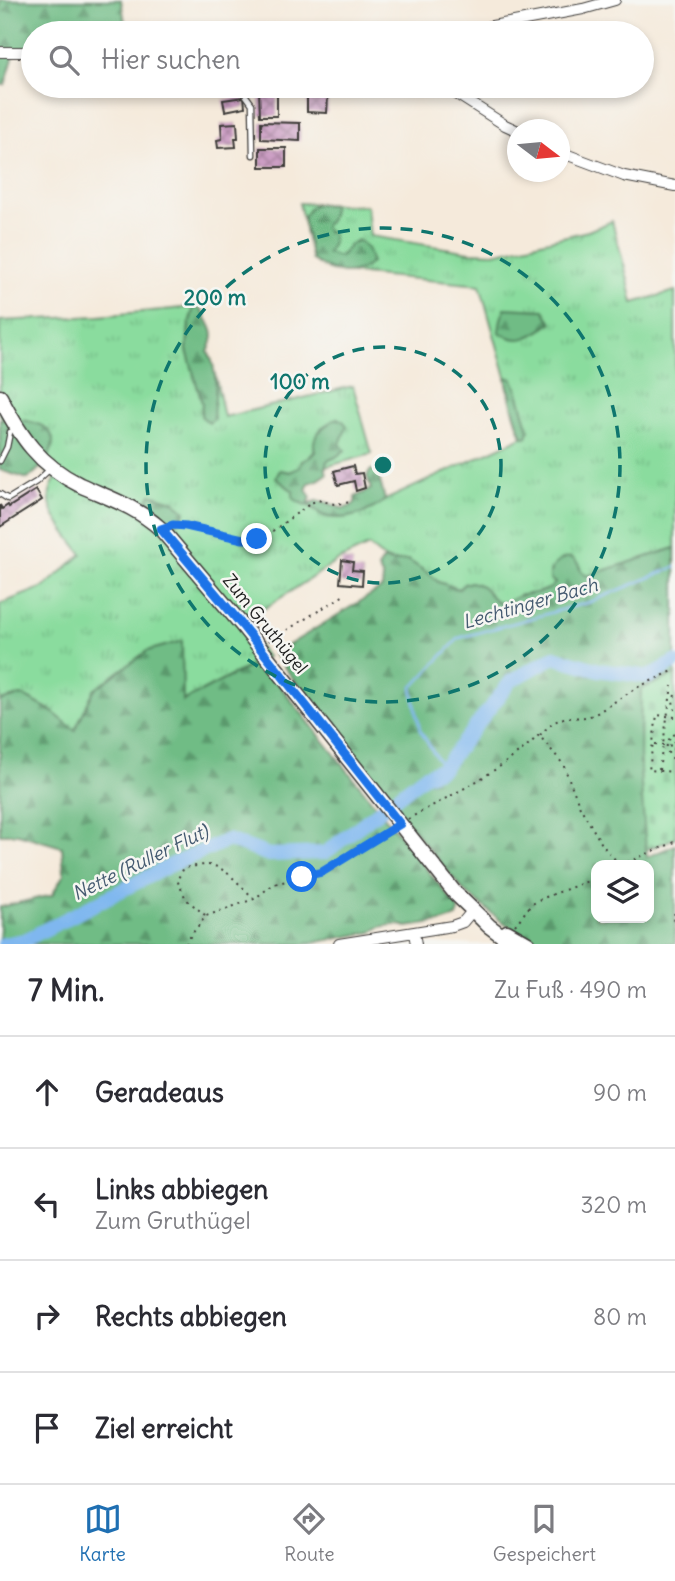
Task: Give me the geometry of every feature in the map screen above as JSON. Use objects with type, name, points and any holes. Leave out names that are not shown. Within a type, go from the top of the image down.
[{"type":"street","points":[[519,21],[615,0]]},
{"type":"street","points":[[0,52],[21,52]]},
{"type":"street","points":[[463,98],[507,126]]},
{"type":"street","points":[[570,156],[624,176],[675,186]]},
{"type":"street","name":"Zum Gruthügel","points":[[0,397],[23,438],[52,468],[79,484],[132,508],[161,529],[256,652],[455,893],[477,914]]},
{"type":"street","points":[[339,944],[458,924],[477,914]]},
{"type":"street","points":[[477,914],[505,940],[512,937]]},
{"type":"street","points":[[477,914],[528,944]]},
{"type":"street","points":[[414,933],[416,944]]},
{"type":"lane","points":[[248,98],[252,104],[253,155]]},
{"type":"lane","points":[[0,461],[10,432]]},
{"type":"lane","points":[[0,494],[8,499],[36,482],[52,468]]},
{"type":"path","points":[[161,529],[173,525],[186,526],[243,539],[257,539],[318,500],[334,504],[352,502]]},
{"type":"path","points":[[256,652],[346,594]]},
{"type":"path","points":[[186,944],[206,916],[254,898],[274,884],[322,872],[391,813],[484,777],[523,751],[552,723],[564,718],[587,717],[597,713],[636,688],[675,670]]},
{"type":"path","points":[[659,771],[672,686]]},
{"type":"path","points":[[675,695],[675,710]]},
{"type":"path","points":[[675,717],[657,715],[649,769],[675,772]]},
{"type":"path","points":[[675,734],[665,745],[668,755],[675,760]]},
{"type":"path","points":[[539,735],[564,764],[580,807],[603,846],[616,860]]},
{"type":"path","points":[[675,741],[675,751]]},
{"type":"path","points":[[653,743],[674,746]]},
{"type":"path","points":[[632,860],[675,842]]},
{"type":"path","points":[[206,916],[186,899],[181,890],[177,880],[184,868],[210,864],[231,874],[241,888],[254,898]]},
{"type":"path","points":[[512,937],[530,906],[538,900],[591,880]]},
{"type":"path","points":[[675,913],[672,917],[675,924]]},
{"type":"green space","points":[[0,0],[121,0],[125,21],[21,21],[21,52],[15,52],[5,85],[0,85]]},
{"type":"green space","points":[[299,203],[367,206],[370,236],[470,252],[494,253],[588,231],[612,221],[633,303],[675,291],[675,548],[587,576],[581,572],[579,564],[552,588],[520,595],[503,603],[497,602],[481,586],[471,582],[459,589],[438,582],[408,560],[387,559],[369,546],[339,560],[242,623],[267,657],[183,701],[94,690],[75,731],[50,710],[22,695],[0,701],[0,604],[44,587],[82,554],[51,508],[51,489],[56,479],[40,467],[45,462],[11,419],[3,419],[0,413],[0,321],[99,316],[194,307],[189,324],[187,350],[202,403],[201,415],[214,419],[212,410],[215,374],[224,417],[353,386],[372,454],[325,467],[327,461],[336,457],[342,436],[337,418],[321,428],[314,452],[302,461],[300,467],[291,472],[280,470],[276,478],[293,491],[298,502],[330,517],[364,513],[385,500],[522,437],[480,285],[331,271],[312,260]]},
{"type":"green space","points":[[314,204],[331,205],[332,208],[331,217],[324,227],[333,235],[327,253],[340,257],[358,240],[368,250],[371,263],[356,272],[342,273],[312,260],[303,218]]},
{"type":"green space","points":[[194,307],[201,309],[213,335],[208,352],[214,368],[214,419],[209,423],[201,416],[202,403],[187,350],[189,324]]},
{"type":"green space","points":[[505,308],[544,310],[552,323],[526,338],[513,339],[499,332]]},
{"type":"green space","points":[[506,377],[513,379],[518,392],[529,430],[527,437],[523,437],[517,422]]},
{"type":"green space","points":[[337,418],[347,426],[340,444],[345,450],[327,461],[327,474],[309,483],[306,490],[311,497],[308,504],[318,501],[341,508],[350,506],[355,503],[355,497],[371,489],[367,476],[371,470],[377,470],[385,500],[363,513],[338,518],[322,515],[295,500],[293,491],[276,478],[280,470],[290,472],[300,467],[302,461],[315,452],[314,440],[319,432]]},
{"type":"green space","points":[[0,419],[34,422],[50,432],[53,440],[51,450],[42,465],[28,479],[0,470]]},
{"type":"green space","points":[[151,494],[173,501],[185,511],[182,518],[161,529],[140,513]]},
{"type":"green space","points":[[675,548],[675,675],[641,689],[640,769],[647,857],[675,845],[675,944],[545,944],[518,932],[500,920],[464,891],[274,654],[382,588],[383,578],[378,568],[384,559],[391,562],[408,560],[438,582],[459,589],[471,582],[482,586],[501,603],[552,587],[555,583],[550,579],[550,571],[563,559],[575,560],[581,572],[587,576]]},
{"type":"green space","points":[[182,641],[183,701],[254,664],[267,670],[457,907],[457,917],[407,927],[389,925],[372,932],[306,944],[0,944],[0,907],[52,895],[64,874],[62,847],[18,834],[0,834],[0,701],[22,695],[50,710],[75,730],[94,690],[147,651]]},
{"type":"green space","points":[[675,675],[675,838],[646,850],[640,769],[641,689]]},
{"type":"building","points":[[244,98],[245,107],[225,111],[223,100]]},
{"type":"building","points":[[259,98],[277,98],[277,116],[260,116]]},
{"type":"building","points":[[307,98],[328,98],[327,113],[307,112]]},
{"type":"building","points":[[261,122],[300,123],[300,141],[261,139]]},
{"type":"building","points":[[237,123],[236,147],[218,148],[217,140],[222,139],[221,124]]},
{"type":"building","points":[[260,148],[286,148],[286,167],[260,167]]},
{"type":"building","points":[[353,466],[355,474],[362,473],[365,488],[356,491],[354,481],[338,485],[334,471]]},
{"type":"building","points":[[36,490],[42,500],[0,527],[0,505],[2,509],[8,505],[9,507]]},
{"type":"building","points":[[342,560],[353,562],[352,570],[363,571],[362,585],[340,583]]},
{"type":"waterway","name":"Lechtinger Bach","points":[[443,768],[420,730],[412,688],[459,638],[590,602],[675,567]]},
{"type":"waterway","name":"Nette (Ruller Flut)","points":[[4,944],[25,940],[171,865],[228,840],[269,855],[325,853],[424,776],[443,768],[511,681],[554,657],[599,670],[649,677],[675,662]]},
{"type":"route","points":[[257,539],[243,539],[186,526],[173,525],[161,529],[241,624],[400,824],[322,872],[302,877]]}]
